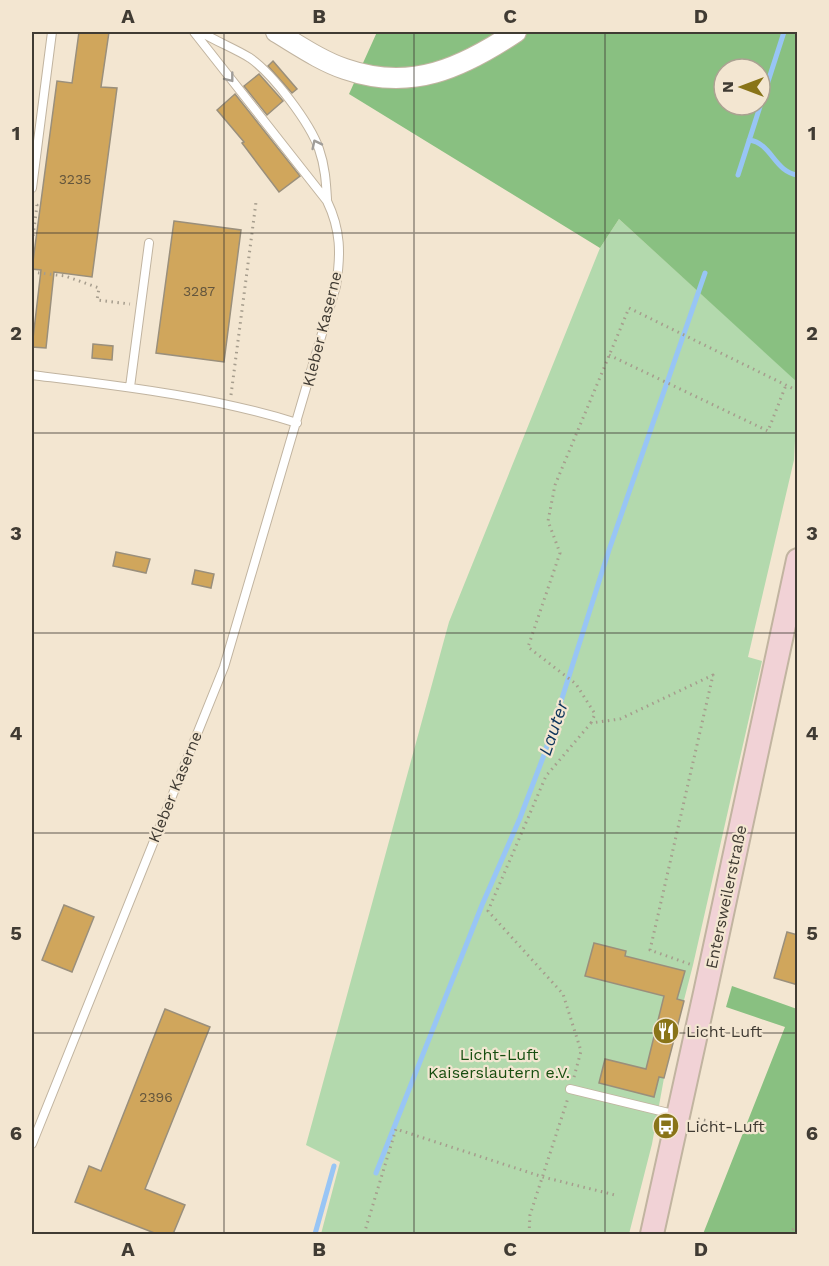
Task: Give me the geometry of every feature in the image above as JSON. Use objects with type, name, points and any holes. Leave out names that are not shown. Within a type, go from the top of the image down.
[{"type":"main road","name":"Entersweilerstraße","points":[[652,1234],[798,560]]},
{"type":"street","points":[[276,32],[343,69],[377,78],[406,78],[449,69],[484,52],[516,32]]},
{"type":"lane","points":[[32,188],[52,32]]},
{"type":"lane","points":[[194,32],[327,201]]},
{"type":"lane","points":[[201,32],[252,60],[279,85],[319,147],[325,171],[327,201]]},
{"type":"lane","name":"Kleber Kaserne","points":[[32,1144],[224,667],[330,310],[339,266],[338,228],[327,201]]},
{"type":"lane","points":[[130,387],[149,243]]},
{"type":"lane","points":[[32,375],[130,387],[230,406],[297,423]]},
{"type":"lane","points":[[570,1089],[679,1116]]},
{"type":"path","points":[[32,201],[37,205],[32,245]]},
{"type":"path","points":[[230,406],[256,202]]},
{"type":"path","points":[[32,272],[65,276],[99,288],[97,300],[140,306]]},
{"type":"path","points":[[530,1234],[530,1215],[581,1051],[563,993],[488,911],[546,776],[591,723],[595,714],[576,684],[528,647],[560,553],[549,521],[555,485],[629,308],[798,391]]},
{"type":"path","points":[[609,356],[768,431],[786,385]]},
{"type":"path","points":[[591,723],[620,719],[713,675],[650,950],[696,966]]},
{"type":"path","points":[[679,1116],[725,1124]]},
{"type":"path","points":[[364,1234],[396,1129],[543,1177],[615,1195]]},
{"type":"path","points":[[788,1234],[798,1225]]},
{"type":"green space","points":[[377,32],[797,32],[797,382],[619,219],[600,248],[349,94]]},
{"type":"green space","name":"Licht-Luft Kaiserslautern e.V.","points":[[619,219],[798,382],[794,460],[748,657],[762,661],[693,965],[664,1078],[652,1144],[629,1234],[321,1234],[340,1162],[306,1145],[449,622],[600,248]]},
{"type":"green space","points":[[732,986],[797,1009],[797,1234],[703,1234],[785,1027],[726,1007]]},
{"type":"building","points":[[79,32],[109,32],[101,87],[117,88],[92,277],[54,272],[46,348],[32,347],[41,270],[32,269],[57,81],[72,83]]},
{"type":"building","points":[[273,61],[297,89],[292,93],[268,66]]},
{"type":"building","points":[[259,74],[283,101],[267,115],[244,86]]},
{"type":"building","points":[[235,94],[300,176],[279,192],[242,143],[244,142],[217,110]]},
{"type":"building","points":[[174,221],[241,230],[224,362],[156,353]]},
{"type":"building","points":[[93,344],[113,346],[112,360],[92,358]]},
{"type":"building","points":[[116,552],[150,559],[146,573],[113,566]]},
{"type":"building","points":[[195,570],[214,574],[211,588],[192,584]]},
{"type":"building","points":[[64,905],[94,917],[72,972],[42,960]]},
{"type":"building","points":[[787,932],[798,935],[798,985],[774,978]]},
{"type":"building","points":[[594,943],[626,951],[625,956],[685,971],[677,999],[684,1001],[664,1078],[659,1077],[654,1097],[599,1083],[605,1059],[646,1069],[664,996],[585,976]]},
{"type":"building","points":[[165,1009],[210,1027],[145,1189],[185,1205],[173,1234],[157,1234],[75,1202],[89,1166],[101,1171]]},
{"type":"waterway","points":[[738,175],[784,32]]},
{"type":"waterway","name":"Lauter","points":[[749,140],[763,146],[783,169],[798,175]]},
{"type":"waterway","name":"Lauter","points":[[376,1173],[544,755],[609,550],[705,273]]},
{"type":"waterway","name":"Lauter","points":[[315,1234],[334,1166]]},
{"type":"place","name":"Licht Luft","points":[[666,1031]]},
{"type":"place","name":"Licht-Luft","points":[[666,1126]]}]
